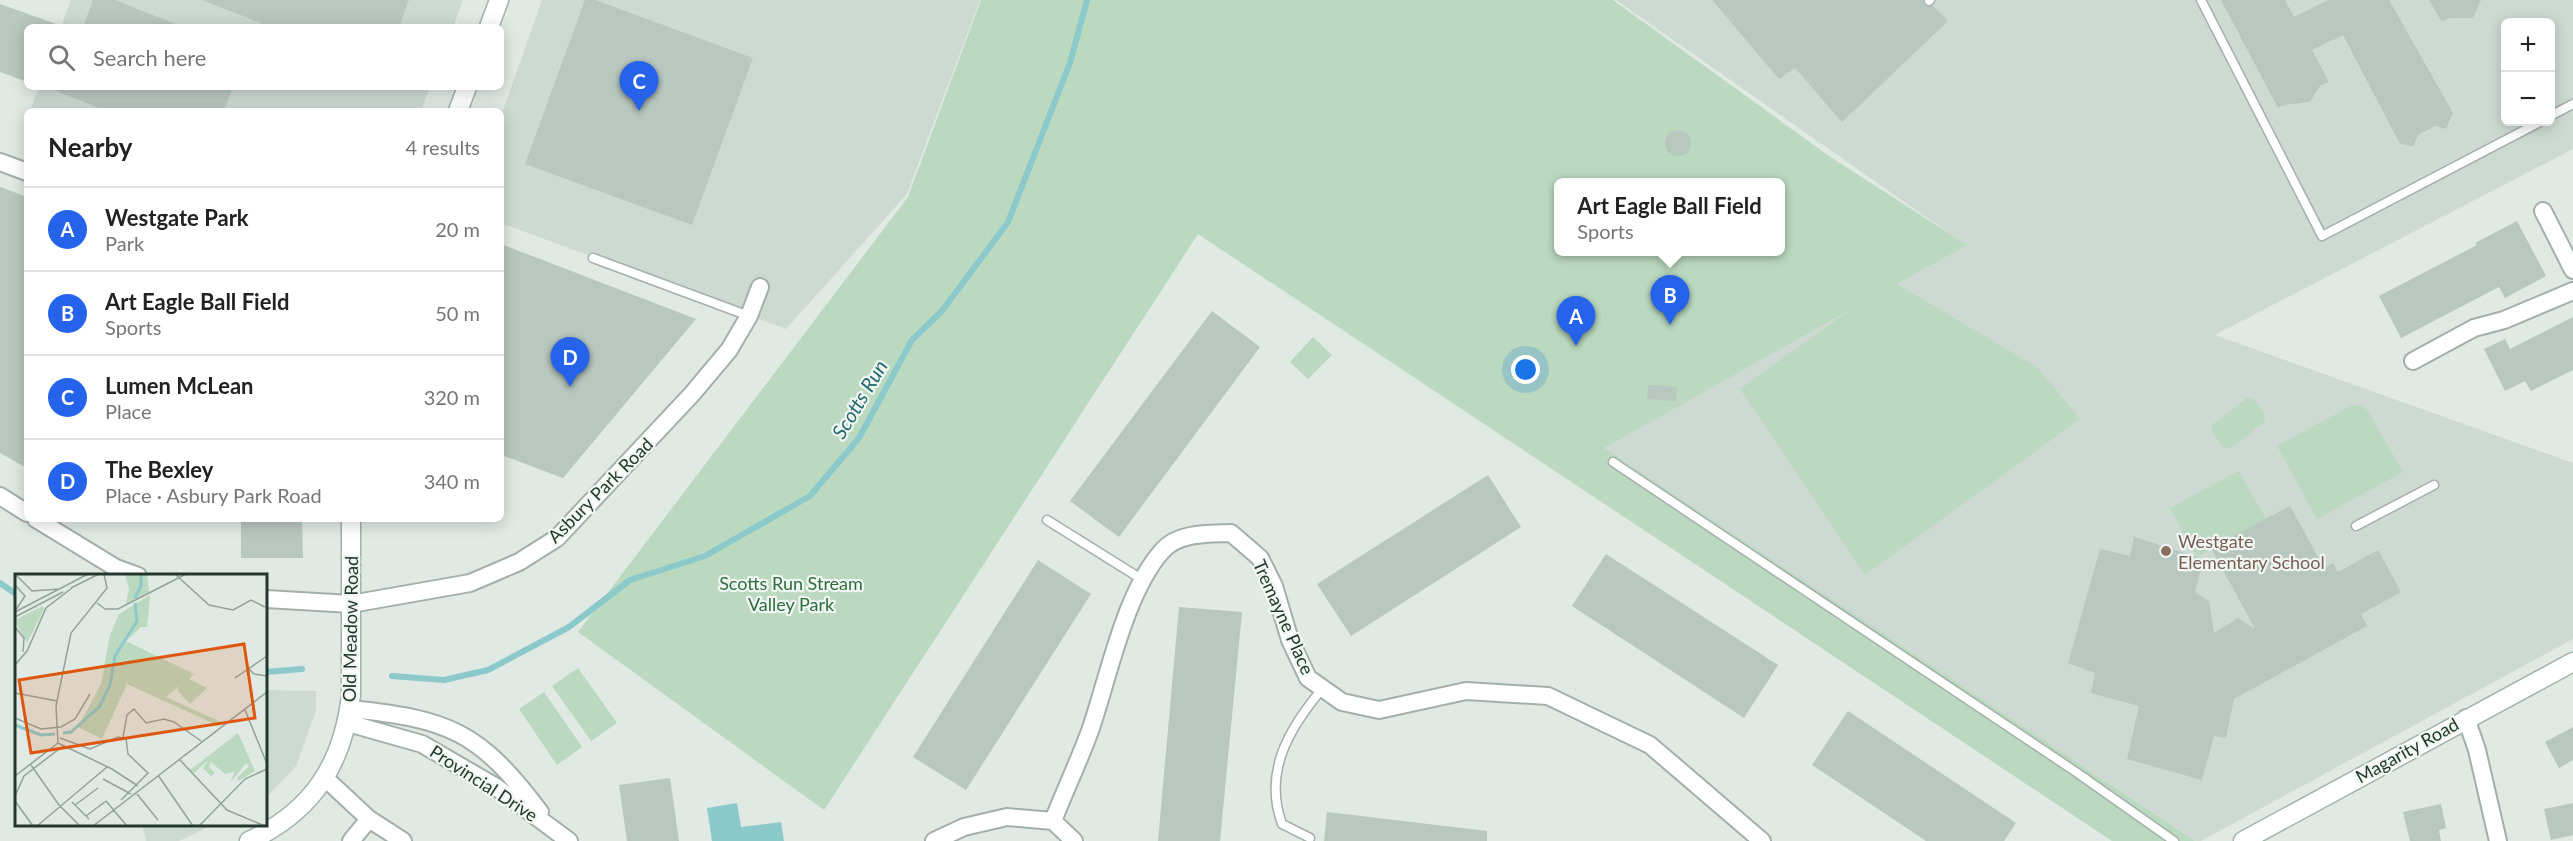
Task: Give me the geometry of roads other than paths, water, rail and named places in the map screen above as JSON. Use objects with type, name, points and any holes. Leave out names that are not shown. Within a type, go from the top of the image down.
[{"type":"street","points":[[490,24],[499,0]]},
{"type":"street","points":[[459,108],[466,90]]},
{"type":"street","points":[[0,162],[24,171]]},
{"type":"street","points":[[2543,211],[2573,270]]},
{"type":"street","name":"Asbury Park Road","points":[[267,599],[351,604],[470,583],[519,562],[557,538],[692,394],[729,350],[749,316],[760,287]]},
{"type":"street","points":[[2413,361],[2474,328],[2504,320],[2573,291]]},
{"type":"street","points":[[0,496],[24,511]]},
{"type":"street","points":[[41,522],[116,568],[132,574]]},
{"type":"street","name":"Old Meadow Road","points":[[249,841],[270,831],[292,816],[325,778],[339,753],[349,716],[351,522]]},
{"type":"street","name":"Tremayne Place","points":[[1053,821],[1090,729],[1121,634],[1143,581],[1163,549],[1192,534],[1231,533],[1260,558],[1274,586],[1290,640],[1308,678],[1342,702],[1379,710],[1466,691],[1548,696],[1650,745],[1762,841]]},
{"type":"street","name":"Magarity Road","points":[[2243,841],[2573,662]]},
{"type":"street","name":"Provincial Drive","points":[[349,716],[401,714],[428,720],[478,743],[519,784],[549,825]]},
{"type":"street","name":"Provincial Drive","points":[[349,716],[422,744],[496,788],[569,841]]},
{"type":"street","points":[[2466,718],[2477,750],[2498,841]]},
{"type":"street","points":[[325,778],[369,819],[403,841]]},
{"type":"street","points":[[934,841],[964,827],[1006,818],[1053,821],[1074,841]]},
{"type":"street","points":[[351,841],[369,819]]},
{"type":"lane","points":[[2201,0],[2322,236],[2532,126]]},
{"type":"lane","points":[[2555,113],[2573,104]]},
{"type":"lane","points":[[593,258],[749,316]]},
{"type":"lane","points":[[1613,462],[2076,772],[2174,841]]},
{"type":"lane","points":[[2356,526],[2434,485]]},
{"type":"lane","points":[[1047,520],[1143,581]]},
{"type":"lane","points":[[1310,838],[1282,824],[1274,803],[1276,772],[1298,720],[1323,688]]},
{"type":"water","points":[[737,803],[741,827],[781,822],[784,841],[712,841],[707,808]]},
{"type":"waterway","name":"Scotts Run","points":[[392,676],[444,680],[488,670],[569,627],[630,580],[705,556],[810,496],[859,438],[912,340],[942,311],[1008,222],[1070,63],[1087,0]]},
{"type":"waterway","name":"Scotts Run","points":[[0,583],[15,593]]},
{"type":"waterway","name":"Scotts Run","points":[[267,672],[302,669]]},
{"type":"place","name":"Lumen McLean","points":[[639,111]]},
{"type":"place","name":"Art Eagle Ball Field","points":[[1670,325]]},
{"type":"place","name":"Westgate Park","points":[[1576,346]]},
{"type":"place","name":"The Bexley","points":[[570,387]]},
{"type":"place","name":"Westgate Elementary School","points":[[2166,551]]},
{"type":"park label","name":"Scotts Run Stream Valley Park","points":[[791,593]]}]
